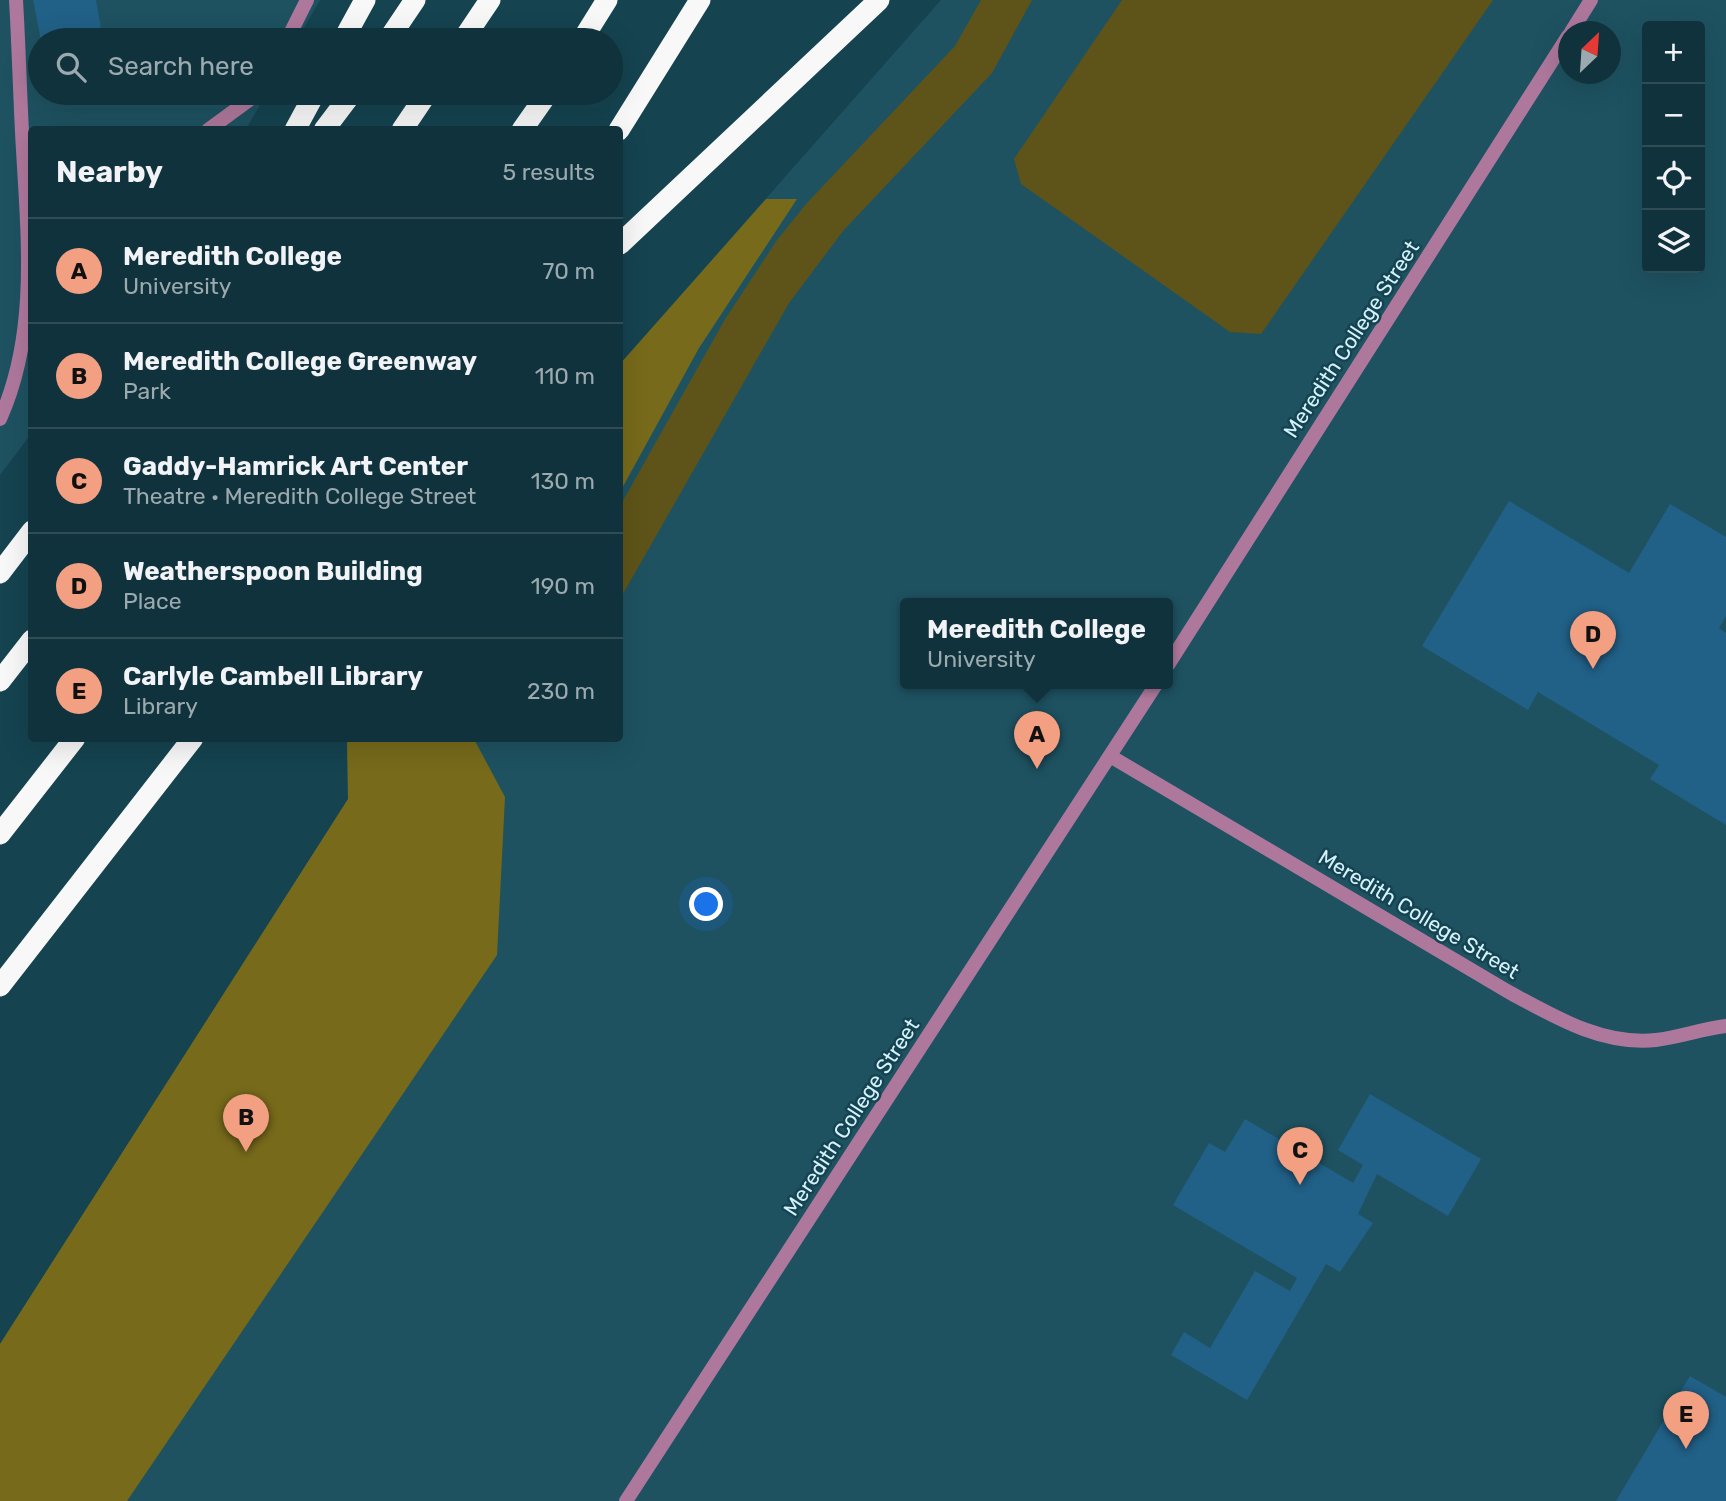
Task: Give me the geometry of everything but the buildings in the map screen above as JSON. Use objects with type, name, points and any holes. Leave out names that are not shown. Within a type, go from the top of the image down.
[{"type":"highway","points":[[350,28],[365,0]]},
{"type":"highway","points":[[396,28],[415,0]]},
{"type":"highway","points":[[471,28],[490,0]]},
{"type":"highway","points":[[590,28],[607,0]]},
{"type":"highway","points":[[621,126],[700,0]]},
{"type":"highway","points":[[623,241],[879,0]]},
{"type":"highway","points":[[297,126],[309,105]]},
{"type":"highway","points":[[327,126],[343,105]]},
{"type":"highway","points":[[405,126],[419,105]]},
{"type":"highway","points":[[525,126],[540,105]]},
{"type":"highway","points":[[0,573],[28,536]]},
{"type":"highway","points":[[0,681],[28,645]]},
{"type":"highway","points":[[0,834],[72,742]]},
{"type":"highway","points":[[0,986],[190,742]]},
{"type":"highway","points":[[0,995],[30,950]]},
{"type":"street","points":[[16,0],[28,201]]},
{"type":"street","points":[[293,28],[307,0]]},
{"type":"street","name":"Meredith College Street","points":[[1578,21],[1591,0]]},
{"type":"street","name":"Meredith College Street","points":[[1173,657],[1558,53]]},
{"type":"street","points":[[213,126],[242,105]]},
{"type":"street","points":[[0,419],[15,386],[27,314],[28,266]]},
{"type":"street","name":"Meredith College Street","points":[[626,1501],[1153,689]]},
{"type":"street","name":"Meredith College Street","points":[[1110,756],[1507,992],[1575,1027],[1613,1037],[1654,1040],[1726,1026]]},
{"type":"shaded area","points":[[0,0],[320,0],[304,28],[28,28],[28,105],[260,105],[248,126],[28,126],[28,438],[0,475]]},
{"type":"shaded area","points":[[941,0],[1726,0],[1726,1501],[0,1501],[0,1344],[348,799],[347,742],[623,742],[623,361]]},
{"type":"shaded area","points":[[981,0],[1032,0],[992,73],[843,231],[789,303],[623,594],[623,501],[724,321],[777,240],[807,203],[955,46]]},
{"type":"shaded area","points":[[1122,0],[1493,0],[1261,334],[1230,332],[1021,184],[1014,159]]},
{"type":"shaded area","points":[[766,199],[797,199],[699,348],[623,487],[623,361]]},
{"type":"shaded area","points":[[347,742],[476,742],[505,797],[497,955],[127,1501],[0,1501],[0,1344],[348,799]]},
{"type":"place","name":"Weatherspoon Building","points":[[1593,669]]},
{"type":"place","name":"Meredith College","points":[[1037,769]]},
{"type":"place","name":"Meredith College Greenway","points":[[246,1152]]},
{"type":"place","name":"Gaddy-Hamrick Art Center","points":[[1300,1185]]},
{"type":"place","name":"Carlyle Cambell Library","points":[[1686,1449]]}]
